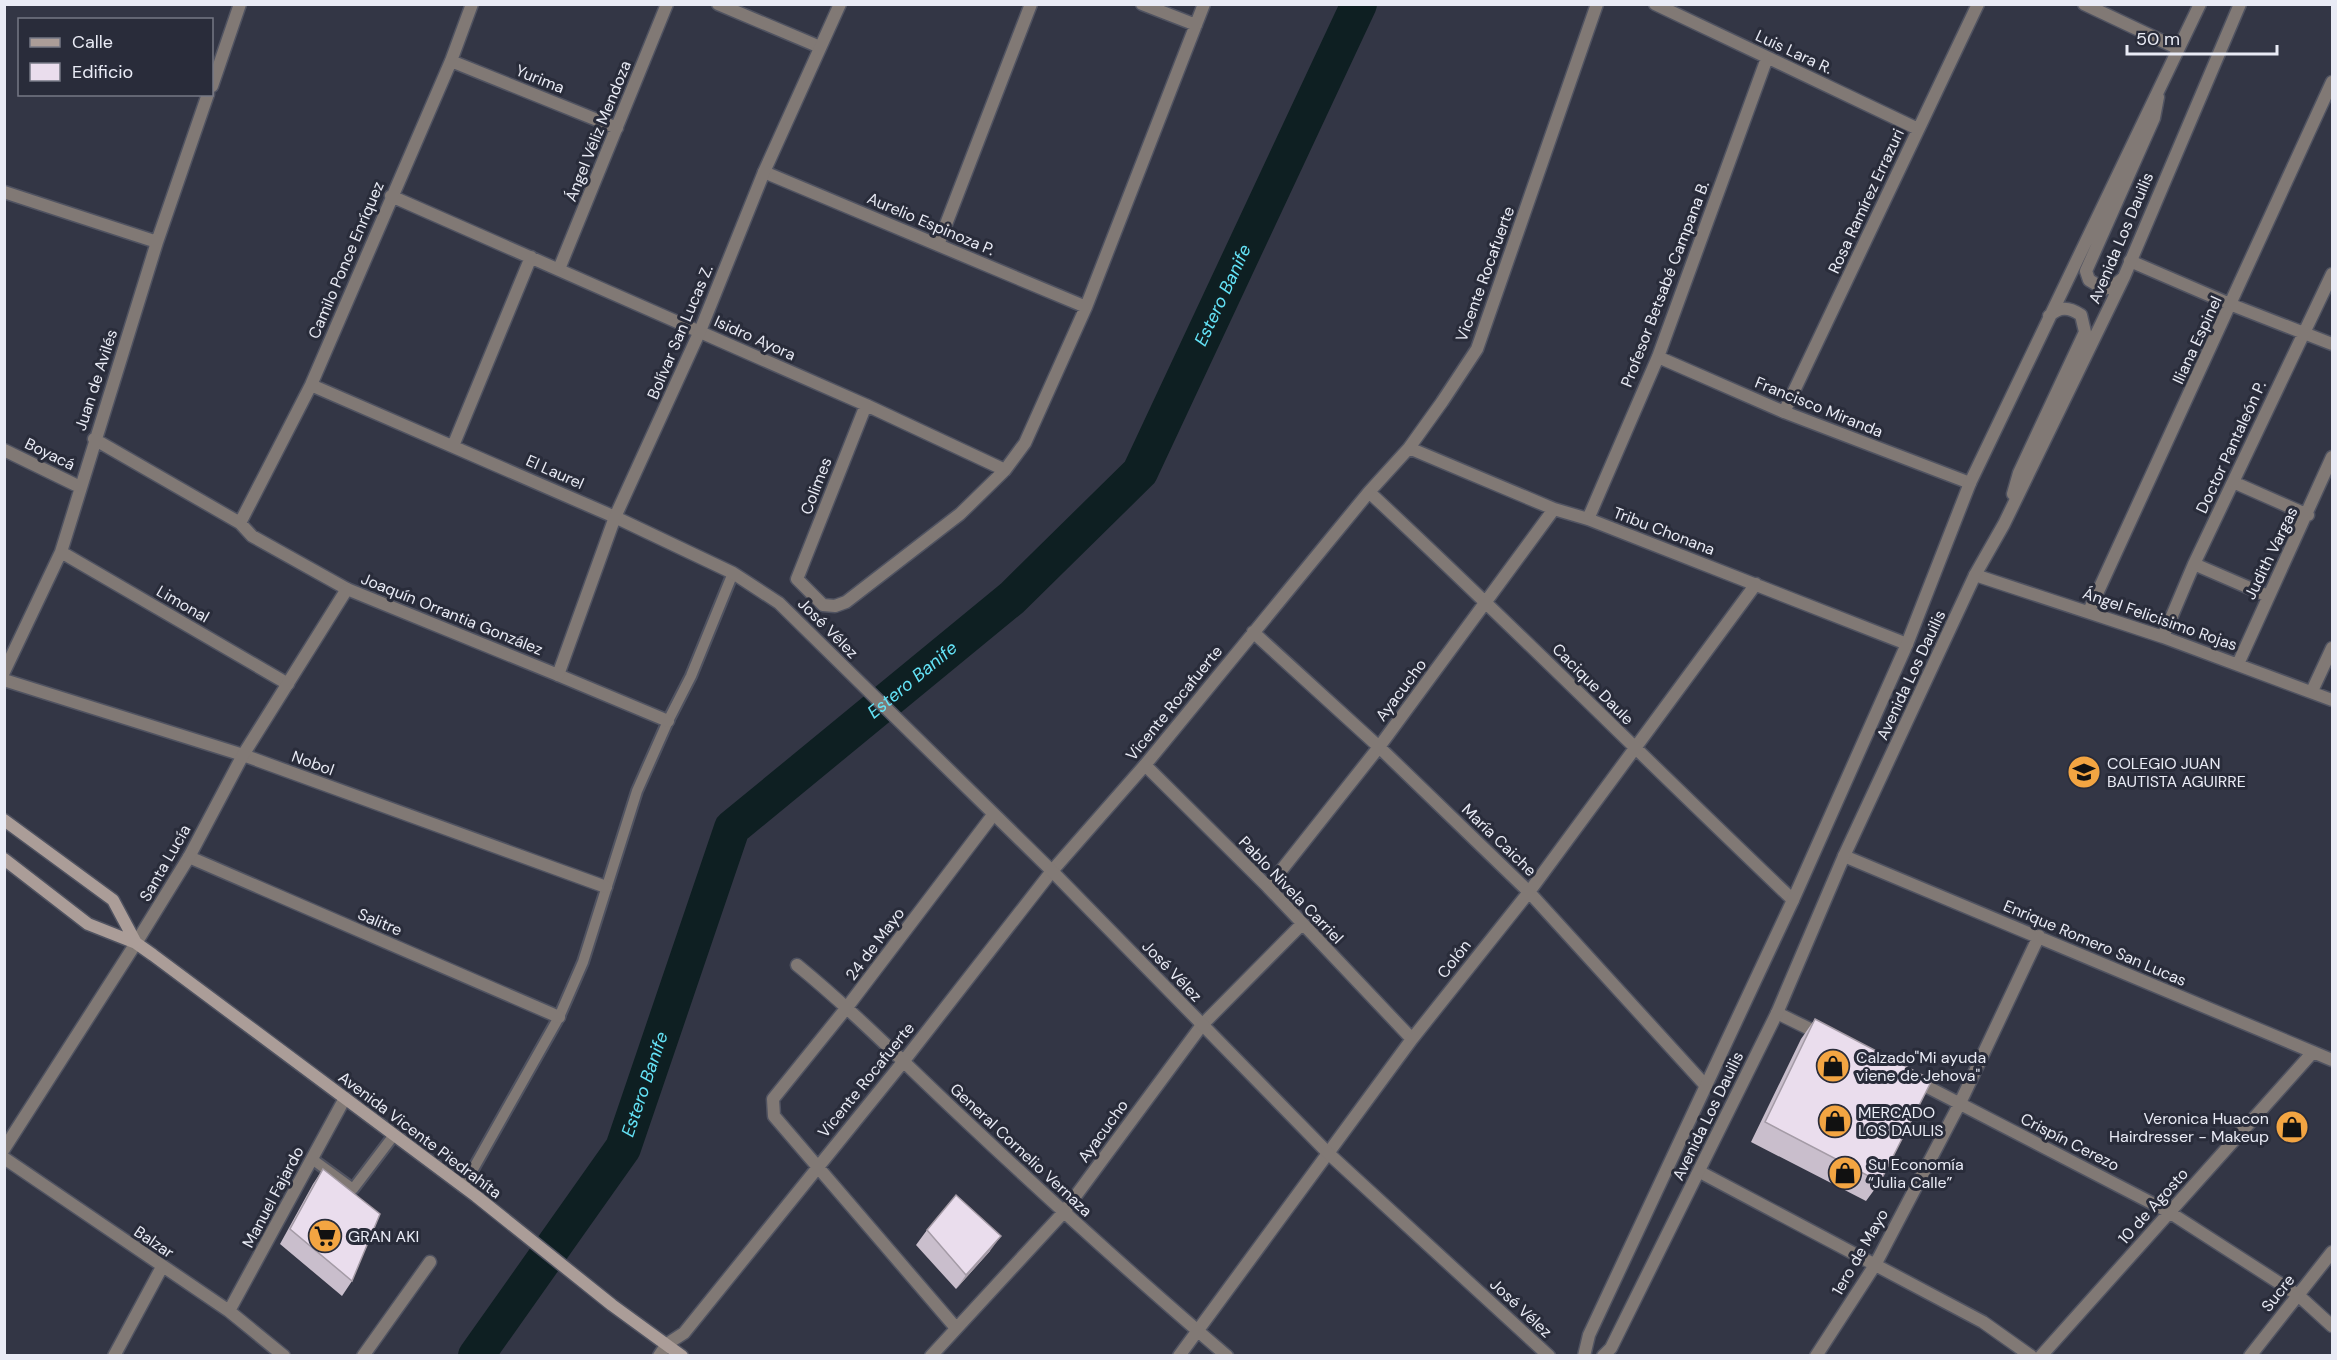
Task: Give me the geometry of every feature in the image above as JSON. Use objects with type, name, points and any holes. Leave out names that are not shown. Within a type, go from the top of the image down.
[{"type":"main road","name":"Avenida Vicente Piedrahíta","points":[[4,820],[113,900],[136,943]]},
{"type":"main road","name":"Avenida Vicente Piedrahíta","points":[[4,859],[88,924],[136,943],[476,1196],[612,1305],[682,1356]]},
{"type":"street","points":[[213,83],[240,4]]},
{"type":"street","name":"Camilo Ponce Enríquez","points":[[240,523],[311,385],[450,61],[472,4]]},
{"type":"street","name":"Ángel Véliz Mendoza","points":[[559,269],[668,4]]},
{"type":"street","points":[[718,4],[820,47]]},
{"type":"street","name":"Bolívar San Lucas Z.","points":[[558,675],[615,517],[700,332],[764,172],[840,4]]},
{"type":"street","points":[[938,245],[1031,4]]},
{"type":"street","points":[[1142,4],[1196,25]]},
{"type":"street","points":[[1005,470],[1024,442],[1086,307],[1204,4]]},
{"type":"street","name":"Vicente Rocafuerte","points":[[659,1356],[667,1344],[684,1333],[903,1062],[1052,871],[1145,765],[1369,492],[1409,448],[1477,349],[1597,4]]},
{"type":"street","name":"Luis Lara R.","points":[[1655,4],[1918,129]]},
{"type":"street","name":"Rosa Ramírez Errazuri","points":[[1784,412],[1978,4]]},
{"type":"street","points":[[2084,4],[2177,48]]},
{"type":"street","name":"Avenida Los Dauilis","points":[[1584,1356],[1589,1335],[1793,900],[1907,644],[1971,483],[2200,4]]},
{"type":"street","name":"Avenida Los Dauilis","points":[[1603,1356],[1611,1348],[1777,1013],[1844,856],[1976,575],[2004,524],[2124,277],[2240,4]]},
{"type":"street","name":"Profesor Betsabé Campana B.","points":[[1588,519],[1658,357],[1767,58]]},
{"type":"street","name":"Yurima","points":[[450,61],[617,128]]},
{"type":"street","name":"Iliana Espinel","points":[[2089,611],[2232,305],[2332,82]]},
{"type":"street","points":[[2124,277],[2112,287],[2104,289],[2089,280],[2086,271],[2154,118],[2160,84]]},
{"type":"street","name":"Juan de Avilés","points":[[4,672],[61,552],[94,439],[157,242],[207,96]]},
{"type":"street","name":"Aurelio Espinoza P.","points":[[764,172],[1086,307]]},
{"type":"street","points":[[4,192],[157,242]]},
{"type":"street","name":"Isidro Ayora","points":[[391,196],[866,405],[1005,470]]},
{"type":"street","points":[[453,446],[531,257]]},
{"type":"street","points":[[2130,261],[2232,305],[2332,344]]},
{"type":"street","name":"Doctor Pantaleón P.","points":[[2163,637],[2194,564],[2332,274]]},
{"type":"street","points":[[2004,524],[2019,473],[2085,332],[2081,315],[2070,309],[2056,310],[2049,316]]},
{"type":"street","name":"Francisco Miranda","points":[[1658,357],[1784,412],[1971,483]]},
{"type":"street","name":"El Laurel","points":[[311,385],[615,517],[733,573],[779,603]]},
{"type":"street","name":"Colimes","points":[[866,405],[797,579],[824,605],[835,606],[846,602],[960,514],[1005,470]]},
{"type":"street","name":"Joaquín Orrantia González","points":[[94,439],[240,523],[252,536],[346,589],[668,721]]},
{"type":"street","name":"Tribu Chonana","points":[[1409,448],[1554,509],[1588,519],[1907,644]]},
{"type":"street","name":"Boyacá","points":[[4,450],[81,487]]},
{"type":"street","name":"Judith Vargas","points":[[2238,663],[2308,515],[2332,457]]},
{"type":"street","points":[[2233,482],[2308,515]]},
{"type":"street","name":"Cacique Daule","points":[[1369,492],[1488,602],[1634,749],[1793,900]]},
{"type":"street","name":"Ayacucho","points":[[1268,887],[1379,747],[1488,602],[1554,509]]},
{"type":"street","name":"Limonal","points":[[61,552],[288,684]]},
{"type":"street","points":[[2194,564],[2268,596]]},
{"type":"street","name":"Ángel Felicisimo Rojas","points":[[1976,575],[2089,611],[2238,663],[2332,700]]},
{"type":"street","name":"Colón","points":[[1179,1356],[1412,1039],[1528,892],[1756,584]]},
{"type":"street","name":"Santa Lucía","points":[[4,1149],[189,857],[243,755],[346,589]]},
{"type":"street","name":"José Vélez","points":[[779,603],[1052,871],[1328,1153],[1549,1356]]},
{"type":"street","name":"María Caiche","points":[[1253,632],[1379,747],[1528,892],[1706,1086]]},
{"type":"street","points":[[2312,692],[2332,648]]},
{"type":"street","name":"Nobol","points":[[4,680],[243,755],[606,887]]},
{"type":"street","name":"Pablo Nivela Carriel","points":[[1145,765],[1268,887],[1301,925],[1412,1039]]},
{"type":"street","name":"24 de Mayo","points":[[819,1165],[774,1116],[773,1099],[848,1006],[993,815]]},
{"type":"street","name":"Enrique Romero San Lucas","points":[[1844,856],[2332,1060]]},
{"type":"street","name":"Salitre","points":[[189,857],[559,1017]]},
{"type":"street","name":"Ayacucho","points":[[931,1356],[1063,1213],[1202,1025],[1301,925]]},
{"type":"street","name":"1ero de Mayo","points":[[1816,1356],[1875,1265],[1960,1103],[2038,936]]},
{"type":"street","name":"General Cornelio Vernaza","points":[[797,965],[848,1006],[903,1062],[1063,1213],[1227,1356]]},
{"type":"street","points":[[1777,1013],[1838,1043]]},
{"type":"street","name":"10 de Agosto","points":[[2041,1356],[2313,1052]]},
{"type":"street","name":"Crispín Cerezo","points":[[1899,1073],[2169,1212],[2298,1295],[2332,1326]]},
{"type":"street","name":"Manuel Fajardo","points":[[230,1311],[345,1098]]},
{"type":"street","name":"Balzar","points":[[4,1158],[230,1311],[284,1356]]},
{"type":"street","points":[[819,1165],[956,1328]]},
{"type":"street","points":[[1700,1172],[1983,1322],[2031,1356]]},
{"type":"street","name":"Sucre","points":[[2250,1356],[2332,1252]]},
{"type":"street","points":[[363,1356],[430,1262]]},
{"type":"street","points":[[114,1356],[162,1267]]},
{"type":"lane","points":[[463,1187],[559,1017],[583,962],[637,791],[691,676],[733,573]]},
{"type":"lane","points":[[312,1159],[353,1189],[394,1135]]},
{"type":"building","name":"MERCADO LOS DAULIS","points":[[1815,1019],[1932,1080],[1880,1182],[1765,1122]]},
{"type":"building","name":"GRAN AKI","points":[[323,1169],[380,1214],[352,1281],[290,1229]]},
{"type":"building","points":[[956,1195],[1001,1236],[966,1275],[927,1230]]},
{"type":"waterway","name":"Estero Banife","points":[[476,1356],[623,1148],[732,828],[1012,598],[1140,472],[1359,4]]},
{"type":"place","name":"COLEGIO JUAN BAUTISTA AGUIRRE","points":[[2084,772]]},
{"type":"place","name":"Calzado\"Mi ayuda viene de Jehova\"","points":[[1833,1066]]},
{"type":"place","name":"MERCADO LOS DAULIS","points":[[1835,1121]]},
{"type":"place","name":"Veronica Huacon Hairdresser - Makeup","points":[[2292,1127]]},
{"type":"place","name":"Su Economía “Julia Calle”","points":[[1845,1173]]},
{"type":"place","name":"GRAN AKI","points":[[325,1236]]}]
